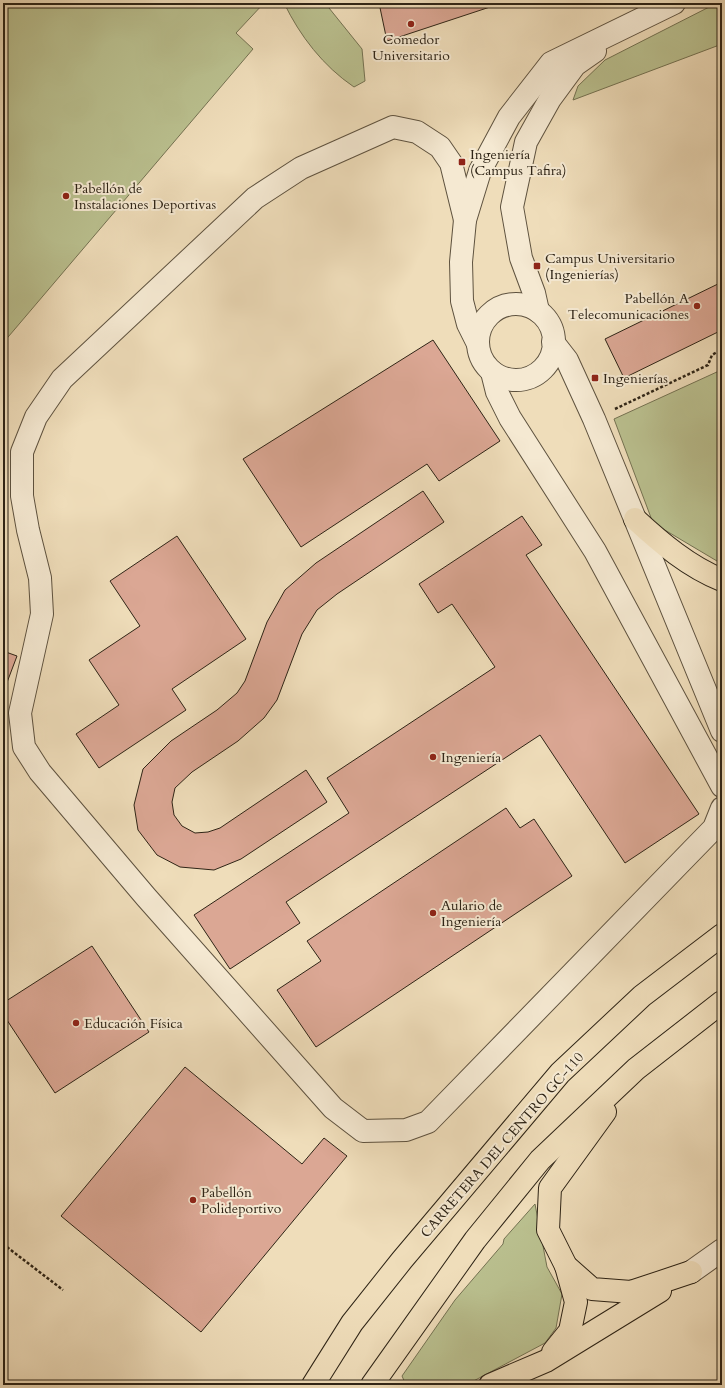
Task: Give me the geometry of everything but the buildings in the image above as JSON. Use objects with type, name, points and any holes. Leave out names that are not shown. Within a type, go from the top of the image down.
[{"type":"main road","points":[[635,519],[662,545],[708,575],[722,580]]},
{"type":"main road","name":"CARRETERA DEL CENTRO GC-110","points":[[313,1385],[352,1323],[397,1265],[560,1073],[642,996],[722,935]]},
{"type":"main road","points":[[372,1385],[475,1240],[540,1160],[636,1068],[722,1002]]},
{"type":"main road","points":[[546,1361],[570,1332],[576,1302],[566,1266],[548,1230],[550,1188],[636,1068]]},
{"type":"main road","points":[[566,1266],[592,1289],[631,1292],[691,1272]]},
{"type":"main road","points":[[493,1384],[546,1361],[691,1272]]},
{"type":"street","points":[[478,344],[468,324],[462,301],[461,262],[465,220],[480,171],[509,117],[551,63],[674,3]]},
{"type":"street","points":[[538,312],[534,293],[522,258],[512,207],[526,142],[550,99],[575,65],[626,27]]},
{"type":"street","points":[[465,220],[452,164],[440,147],[417,132],[393,127],[301,168],[255,198],[62,379],[36,417],[22,452],[22,496],[28,530],[40,578],[42,614],[20,713],[24,747],[40,772],[151,903],[334,1108],[363,1131],[406,1130],[428,1122],[714,828],[722,808]]},
{"type":"street","points":[[722,731],[594,419],[567,360],[554,342],[550,327],[538,312],[527,306],[515,304],[503,306],[493,312],[484,321],[479,332],[479,354],[492,372],[497,392],[510,418],[595,551],[722,786]]},
{"type":"street","points":[[492,372],[503,378],[514,380],[526,379],[537,374],[546,365],[552,355],[554,342]]},
{"type":"street","points":[[691,1272],[722,1250]]},
{"type":"path","points":[[594,419],[708,365],[712,355],[722,349]]},
{"type":"path","points":[[3,1244],[63,1290]]},
{"type":"green space","name":"Pabellón de Instalaciones Deportivas","points":[[3,3],[264,3],[236,33],[253,49],[3,343]]},
{"type":"green space","points":[[284,3],[330,3],[329,8],[362,49],[365,81],[354,87],[332,70],[305,39]]},
{"type":"green space","points":[[717,3],[722,3],[722,44],[573,100],[578,86],[605,60]]},
{"type":"green space","points":[[719,371],[722,377],[722,564],[653,523],[614,419]]},
{"type":"green space","points":[[535,1204],[547,1267],[562,1294],[556,1328],[545,1343],[466,1385],[406,1385],[402,1376],[455,1300],[503,1244],[504,1239]]},
{"type":"place","name":"Comedor Universitario","points":[[411,24]]},
{"type":"place","name":"Ingeniería (Campus Tafira)","points":[[462,162]]},
{"type":"place","name":"Pabellón de Instalaciones Deportivas","points":[[66,196]]},
{"type":"place","name":"Campus Universitario (Ingenierías)","points":[[537,266]]},
{"type":"place","name":"Pabellón A Telecomunicaciones","points":[[697,306]]},
{"type":"place","name":"Ingenierías","points":[[595,378]]},
{"type":"place","name":"Ingeniería","points":[[433,757]]},
{"type":"place","name":"Aulario de Ingeniería","points":[[433,913]]},
{"type":"place","name":"Educación Física","points":[[76,1023]]},
{"type":"place","name":"Pabellón Polideportivo","points":[[193,1200]]}]
